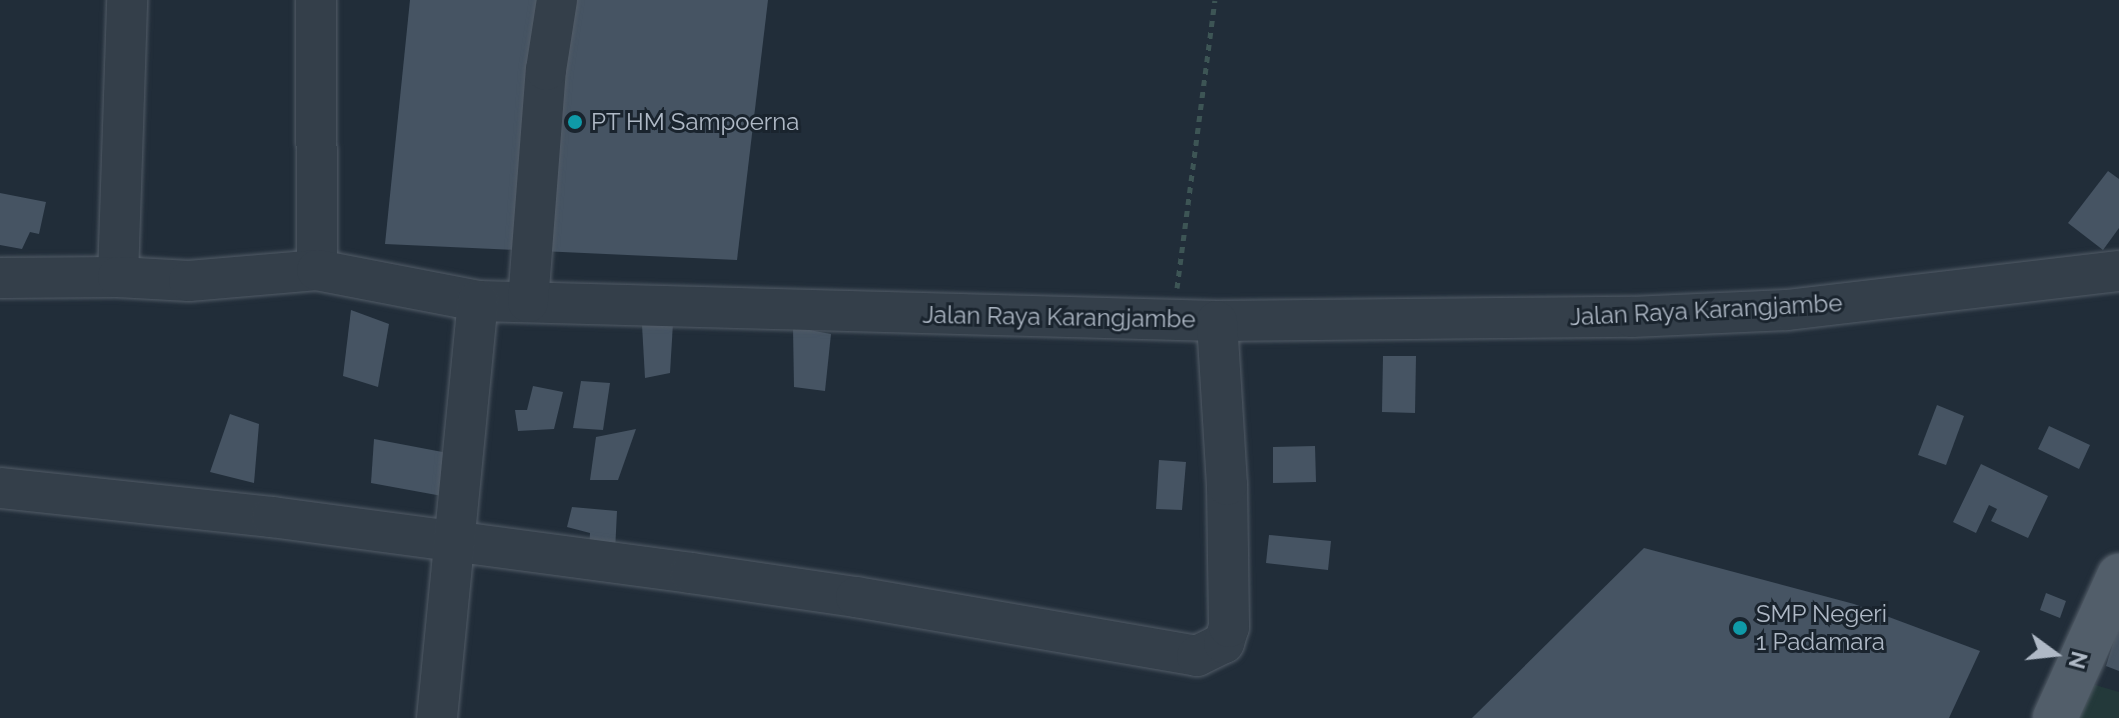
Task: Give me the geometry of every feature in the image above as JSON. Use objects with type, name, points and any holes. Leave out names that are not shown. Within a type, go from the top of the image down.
[{"type":"main road","points":[[2055,718],[2119,576]]},
{"type":"street","points":[[118,277],[127,0]]},
{"type":"street","points":[[316,0],[317,270]]},
{"type":"street","points":[[528,302],[546,70],[557,0]]},
{"type":"street","name":"Jalan Raya Karangjambe","points":[[0,278],[118,277],[189,281],[317,270],[478,301],[853,313],[1174,317],[1217,321],[1509,319],[1787,310],[2119,271]]},
{"type":"street","points":[[437,718],[478,301]]},
{"type":"street","points":[[0,488],[272,517],[856,597],[1197,656],[1209,653],[1224,643],[1229,627],[1227,485],[1217,321]]},
{"type":"path","points":[[1174,317],[1215,0]]},
{"type":"green space","points":[[2092,684],[2119,692],[2119,718],[2077,718]]},
{"type":"building","name":"PT HM Sampoerna","points":[[410,0],[768,0],[737,260],[385,244]]},
{"type":"building","points":[[2108,171],[2119,179],[2119,228],[2103,250],[2068,223]]},
{"type":"building","points":[[0,193],[46,202],[39,234],[30,232],[22,249],[0,245]]},
{"type":"building","points":[[351,310],[389,324],[378,387],[343,376]]},
{"type":"building","points":[[673,323],[670,373],[645,378],[642,325]]},
{"type":"building","points":[[793,327],[831,334],[825,391],[794,387]]},
{"type":"building","points":[[1383,356],[1416,356],[1415,413],[1382,412]]},
{"type":"building","points":[[581,381],[610,383],[603,430],[573,428]]},
{"type":"building","points":[[533,386],[563,392],[554,429],[518,431],[515,410],[527,410]]},
{"type":"building","points":[[1937,405],[1964,416],[1946,465],[1918,455]]},
{"type":"building","points":[[230,414],[259,424],[254,483],[210,472]]},
{"type":"building","points":[[2049,426],[2090,445],[2079,469],[2038,449]]},
{"type":"building","points":[[636,429],[618,480],[590,480],[596,437]]},
{"type":"building","points":[[374,439],[453,454],[453,498],[371,483]]},
{"type":"building","points":[[1315,446],[1316,482],[1273,483],[1273,447]]},
{"type":"building","points":[[1159,460],[1186,462],[1182,510],[1156,509]]},
{"type":"building","points":[[1981,464],[2048,496],[2028,538],[1991,521],[1997,509],[1989,505],[1976,533],[1953,522]]},
{"type":"building","points":[[572,507],[617,511],[615,552],[589,550],[590,533],[567,527]]},
{"type":"building","points":[[1269,535],[1331,541],[1328,570],[1266,563]]},
{"type":"building","name":"SMP Negeri 1 Padamara","points":[[1644,548],[1854,604],[1980,651],[1949,718],[1472,718]]},
{"type":"building","points":[[2046,593],[2066,601],[2060,618],[2040,610]]},
{"type":"building","points":[[2119,627],[2119,671],[2106,666]]},
{"type":"place","name":"PT HM Sampoerna","points":[[575,122]]},
{"type":"place","name":"SMP Negeri 1 Padamara","points":[[1740,628]]}]
